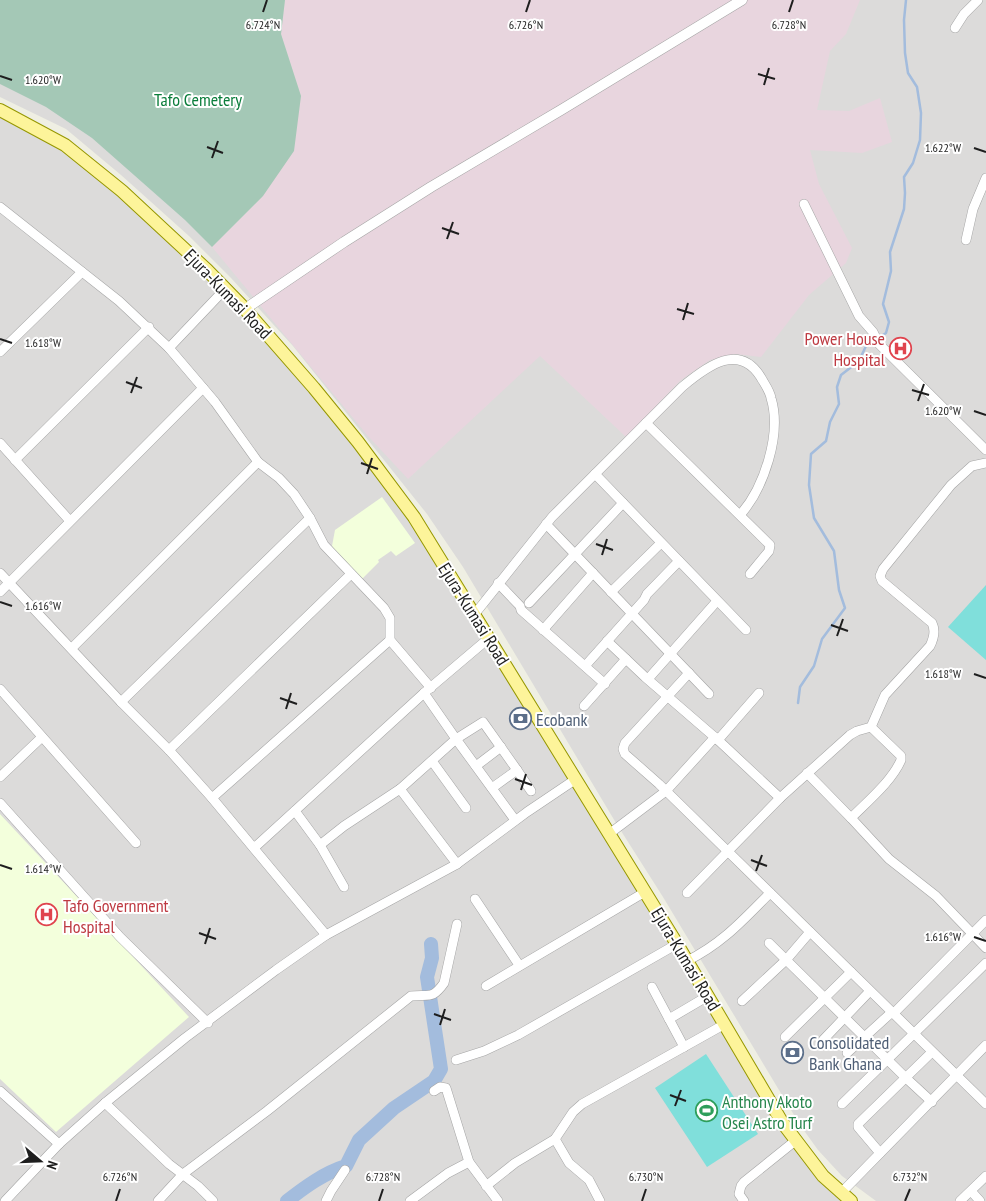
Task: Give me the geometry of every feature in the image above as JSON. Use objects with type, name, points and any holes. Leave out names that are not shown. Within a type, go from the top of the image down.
[{"type":"main road","name":"Ejura-Kumasi Road","points":[[0,110],[65,145],[122,191],[225,289],[245,309],[314,388],[387,480],[414,517],[610,834],[782,1122],[823,1176],[851,1201]]},
{"type":"street","points":[[245,309],[344,242],[431,187],[540,124],[742,0]]},
{"type":"street","points":[[955,28],[964,14],[978,0]]},
{"type":"street","points":[[966,240],[973,209],[986,178]]},
{"type":"street","points":[[804,204],[859,316],[873,332],[879,344],[986,450]]},
{"type":"street","points":[[1,209],[82,272],[149,328],[203,388],[258,462],[279,478],[294,494],[324,544],[384,608],[390,618],[390,640],[427,691],[456,739],[515,820]]},
{"type":"street","points":[[0,352],[82,272]]},
{"type":"street","points":[[168,348],[225,289]]},
{"type":"street","points":[[15,460],[149,328]]},
{"type":"street","points":[[474,615],[546,524],[646,423],[703,369],[721,362],[738,359],[748,362],[759,374],[771,397],[773,409],[773,433],[769,463],[754,498],[740,516]]},
{"type":"street","points":[[0,592],[203,388]]},
{"type":"street","points":[[646,423],[770,545],[769,551],[750,574]]},
{"type":"street","points":[[0,444],[70,521]]},
{"type":"street","points":[[72,648],[258,462]]},
{"type":"street","points":[[687,893],[807,773],[850,735],[871,727],[885,695],[930,646],[934,637],[932,623],[882,581],[880,576],[883,569],[951,485],[972,466],[986,463]]},
{"type":"street","points":[[595,474],[746,630]]},
{"type":"street","points":[[529,603],[623,503]]},
{"type":"street","points":[[121,702],[310,518]]},
{"type":"street","points":[[546,524],[709,694]]},
{"type":"street","points":[[611,592],[661,542]]},
{"type":"street","points":[[585,666],[679,561]]},
{"type":"street","points":[[0,573],[121,702],[169,750],[212,798],[326,935]]},
{"type":"street","points":[[543,630],[593,573]]},
{"type":"street","points":[[169,750],[351,574]]},
{"type":"street","points":[[498,583],[520,606],[521,610],[605,684]]},
{"type":"street","points":[[648,679],[717,601]]},
{"type":"street","points":[[254,848],[427,691],[489,638]]},
{"type":"street","points":[[212,798],[390,640]]},
{"type":"street","points":[[607,641],[626,660],[717,738],[780,798]]},
{"type":"street","points":[[584,706],[626,660]]},
{"type":"street","points":[[689,673],[625,743],[623,749],[625,754],[666,791],[986,1104]]},
{"type":"street","points":[[0,690],[136,843]]},
{"type":"street","points":[[610,834],[666,791],[759,693]]},
{"type":"street","points":[[320,845],[344,826],[400,789],[456,739],[483,722],[531,791]]},
{"type":"street","points":[[852,818],[878,791],[901,760],[901,756],[871,727]]},
{"type":"street","points":[[0,776],[42,737]]},
{"type":"street","points":[[476,766],[501,747]]},
{"type":"street","points":[[432,761],[466,808]]},
{"type":"street","points":[[492,788],[517,770]]},
{"type":"street","points":[[807,773],[852,818],[889,859],[936,896],[986,948]]},
{"type":"street","points":[[5,1201],[59,1144],[105,1103],[185,1038],[208,1023],[276,970],[326,935],[457,864],[515,820],[576,779]]},
{"type":"street","points":[[400,789],[457,864]]},
{"type":"street","points":[[0,803],[120,937],[208,1023]]},
{"type":"street","points":[[295,811],[320,845],[344,887]]},
{"type":"street","points":[[486,986],[645,892]]},
{"type":"street","points":[[687,961],[706,952],[721,941],[770,893]]},
{"type":"street","points":[[475,899],[519,965]]},
{"type":"street","points":[[848,1053],[893,1013],[986,920]]},
{"type":"street","points":[[158,1201],[183,1174],[267,1111],[411,996],[427,995],[444,983],[456,924]]},
{"type":"street","points":[[742,1002],[786,960],[810,932]]},
{"type":"street","points":[[769,943],[864,1038],[932,1102]]},
{"type":"street","points":[[456,1060],[484,1051],[518,1035],[677,944]]},
{"type":"street","points":[[842,1104],[986,963]]},
{"type":"street","points":[[785,1037],[851,972]]},
{"type":"street","points":[[652,987],[684,1047]]},
{"type":"street","points":[[823,1040],[870,991]]},
{"type":"street","points":[[669,1019],[708,996]]},
{"type":"street","points":[[486,1186],[515,1163],[555,1139],[573,1112],[582,1104],[725,1024]]},
{"type":"street","points":[[841,1193],[986,1045]]},
{"type":"street","points":[[880,1153],[858,1127],[858,1124],[932,1052]]},
{"type":"street","points":[[434,1091],[440,1087],[446,1088],[469,1162],[498,1201]]},
{"type":"street","points":[[0,1091],[59,1144]]},
{"type":"street","points":[[105,1103],[142,1140],[213,1201]]},
{"type":"street","points":[[555,1139],[569,1163],[588,1180],[600,1201]]},
{"type":"street","points":[[744,1201],[739,1194],[744,1182],[795,1141]]},
{"type":"street","points":[[410,1201],[448,1174],[469,1162]]},
{"type":"street","points":[[326,1201],[345,1170]]},
{"type":"street","points":[[960,1201],[986,1176]]},
{"type":"street","points":[[971,1191],[980,1201]]},
{"type":"shaded area","points":[[0,0],[986,0],[986,1201],[876,1201],[842,1176],[818,1150],[800,1125],[663,897],[616,823],[463,567],[427,514],[293,346],[231,278],[189,236],[66,129],[0,97]]},
{"type":"shaded area","points":[[285,0],[860,0],[846,34],[830,51],[817,110],[849,111],[880,98],[892,142],[862,153],[810,150],[819,184],[852,248],[846,263],[809,295],[761,357],[736,354],[710,360],[681,380],[626,437],[540,356],[408,479],[368,436],[212,247],[263,196],[301,96],[281,34]]},
{"type":"shaded area","points":[[0,112],[93,166],[225,290],[395,492],[824,1179],[854,1201],[0,1201]]},
{"type":"shaded area","points":[[382,497],[415,543],[396,556],[391,551],[378,560],[379,562],[362,579],[340,559],[332,546],[335,530]]},
{"type":"shaded area","points":[[986,585],[986,660],[948,627]]},
{"type":"shaded area","name":"Tafo Government Hospital","points":[[0,814],[189,1017],[56,1132],[0,1079]]},
{"type":"shaded area","name":"Anthony Akoto Osei Astro Turf","points":[[706,1054],[758,1134],[707,1167],[655,1088]]},
{"type":"green space","name":"Tafo Cemetery","points":[[0,0],[285,0],[281,34],[301,96],[294,151],[263,196],[212,247],[185,220],[92,138],[46,107],[0,84]]},
{"type":"waterway","points":[[798,703],[800,687],[814,666],[822,639],[845,608],[839,590],[834,551],[814,518],[809,485],[811,454],[826,441],[830,422],[839,404],[837,387],[841,375],[859,361],[866,346],[886,333],[889,322],[883,304],[891,271],[890,252],[904,209],[904,177],[913,163],[920,140],[921,113],[917,87],[908,73],[905,53],[904,20],[906,0]]},
{"type":"waterway","points":[[287,1201],[322,1176],[346,1166],[359,1140],[394,1108],[434,1081],[441,1069],[427,977],[432,958],[431,944]]},
{"type":"place","name":"Power House Hospital","points":[[901,348]]},
{"type":"place","name":"Ecobank","points":[[520,719]]},
{"type":"place","name":"Tafo Government Hospital","points":[[47,915]]},
{"type":"place","name":"Consolidated Bank Ghana","points":[[793,1052]]},
{"type":"place","name":"Anthony Akoto Osei Astro Turf","points":[[706,1111]]}]
